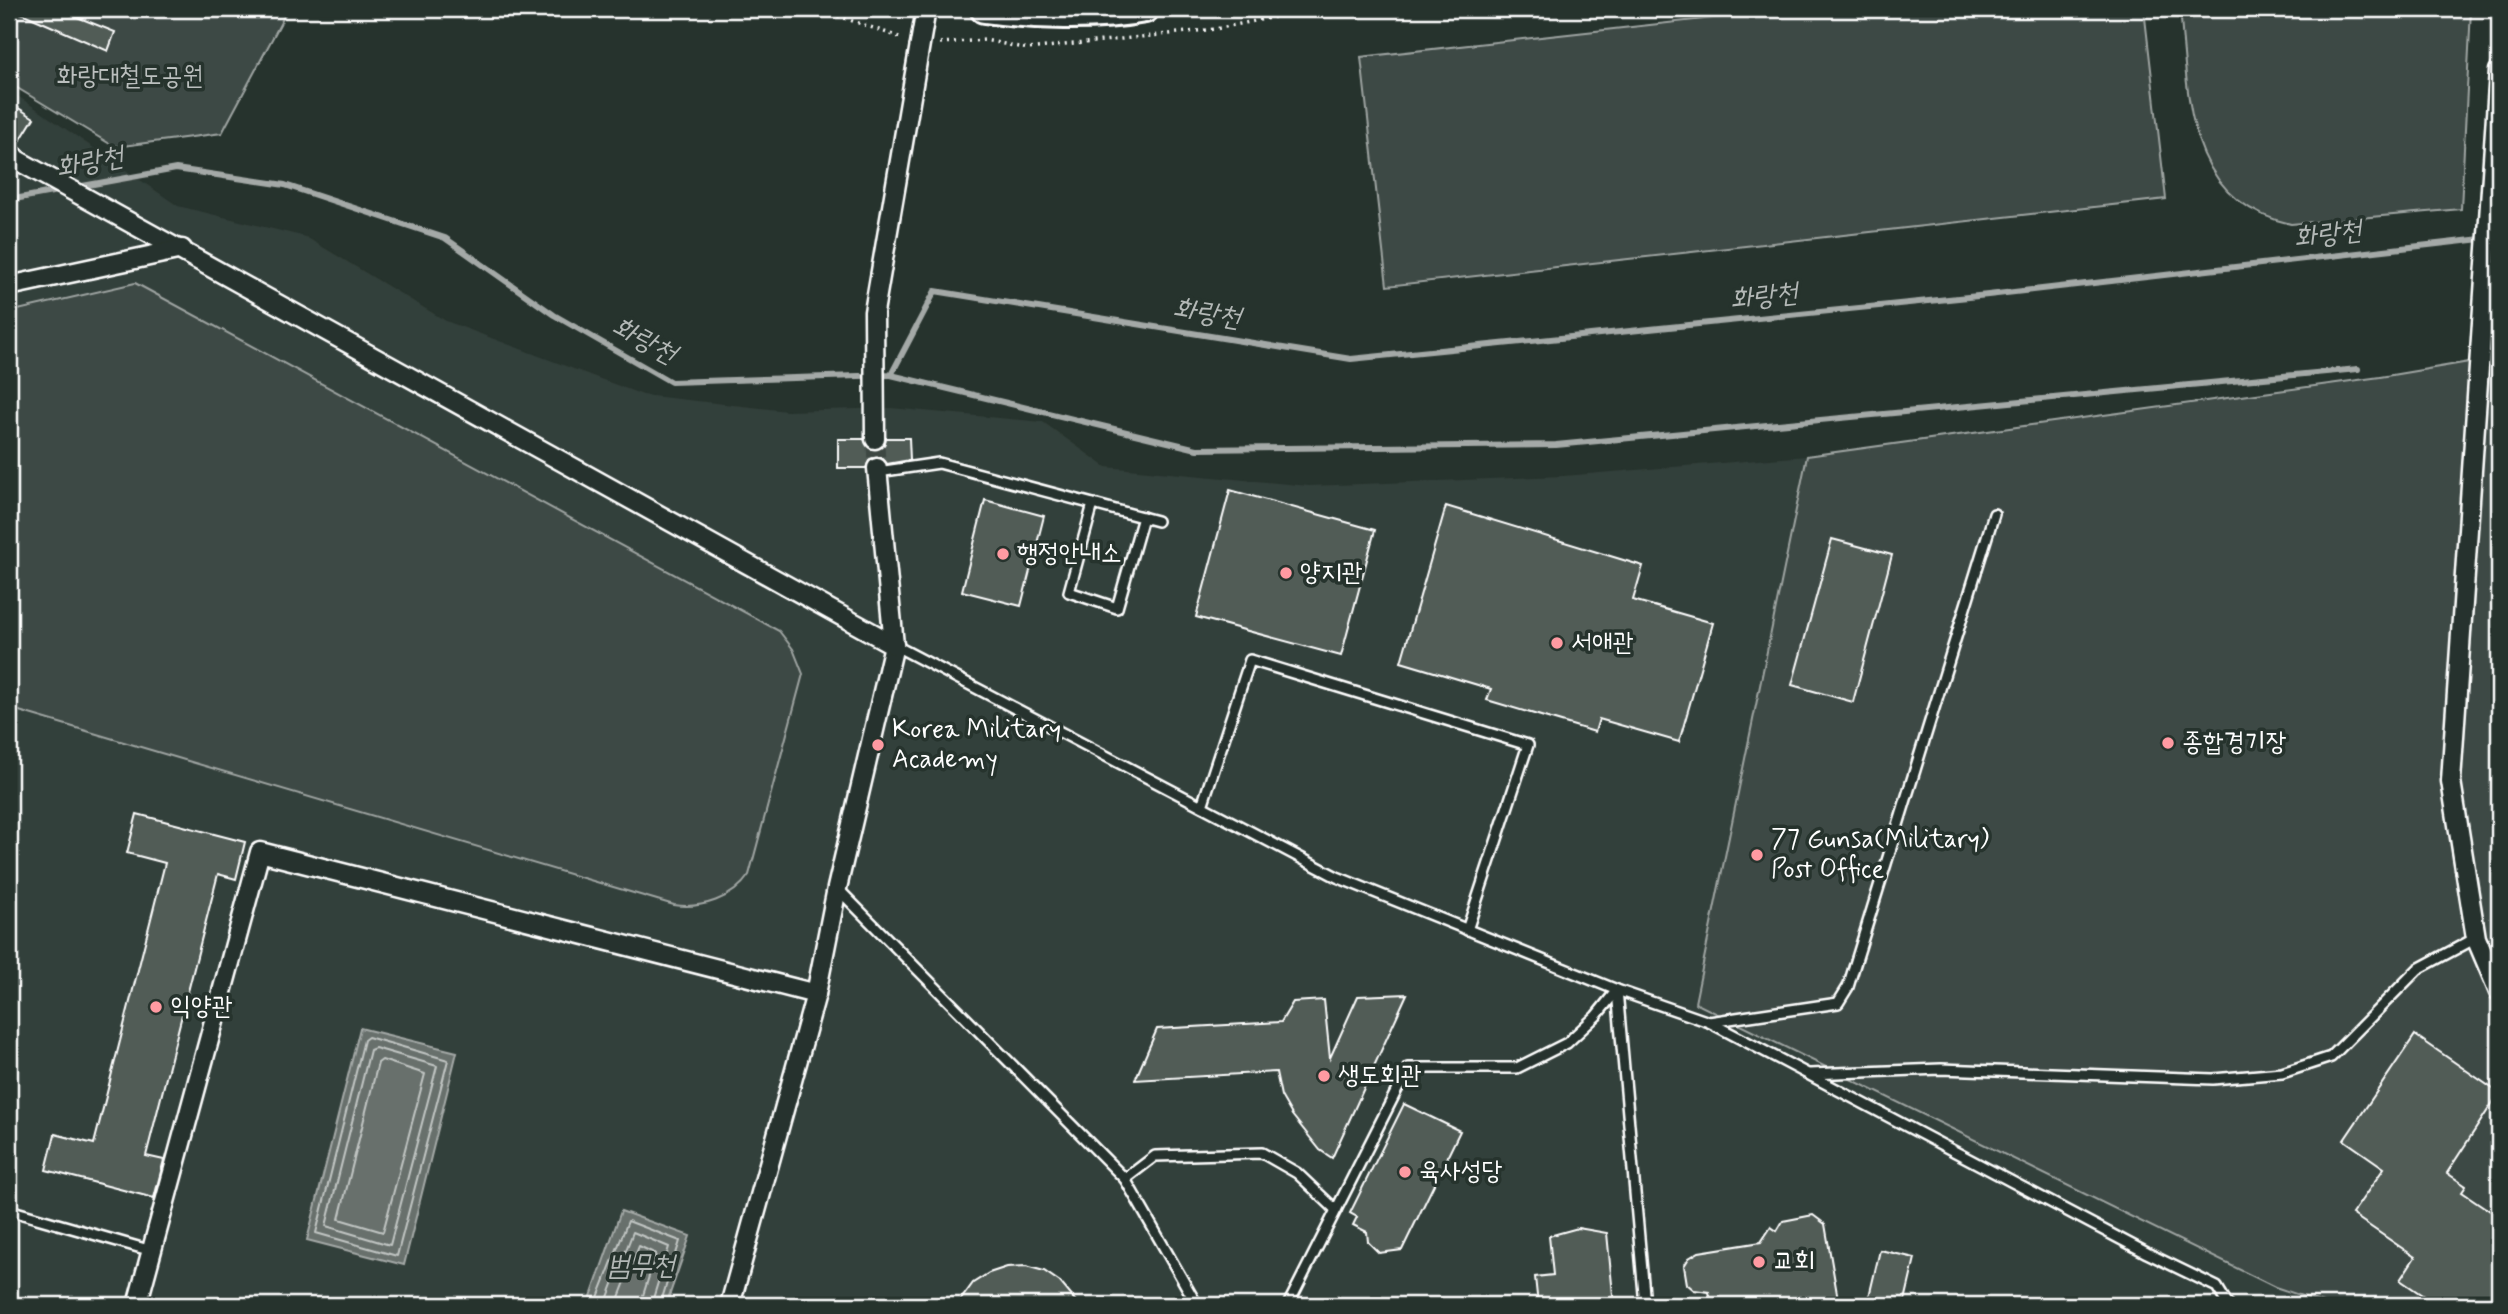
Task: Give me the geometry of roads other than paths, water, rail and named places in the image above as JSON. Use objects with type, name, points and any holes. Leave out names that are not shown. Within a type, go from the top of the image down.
[{"type":"main road","points":[[984,9],[1019,13],[1126,13],[1144,9]]},
{"type":"street","points":[[875,437],[874,312],[926,9]]},
{"type":"street","points":[[2499,71],[2451,781],[2476,937],[2499,992]]},
{"type":"street","points":[[12,157],[894,645]]},
{"type":"street","points":[[9,286],[182,249]]},
{"type":"street","points":[[730,1305],[816,994],[837,888],[894,645],[878,470]]},
{"type":"street","points":[[137,1305],[260,852],[816,994]]},
{"type":"lane","points":[[878,470],[939,463],[1157,521]]},
{"type":"lane","points":[[1093,505],[1069,593],[1117,608],[1143,517]]},
{"type":"lane","points":[[1709,1022],[1838,1003],[1848,987],[1994,514]]},
{"type":"lane","points":[[894,645],[1337,877],[1617,990],[1709,1022],[2134,1247],[2217,1287],[2228,1305]]},
{"type":"lane","points":[[1202,806],[1250,660],[1528,745],[1466,930]]},
{"type":"lane","points":[[837,888],[1125,1179],[1197,1305]]},
{"type":"lane","points":[[1808,1074],[1941,1069],[2213,1079],[2282,1073],[2331,1057],[2418,969],[2476,937]]},
{"type":"lane","points":[[1288,1305],[1409,1068],[1517,1069],[1567,1043],[1596,1016],[1617,990]]},
{"type":"lane","points":[[1617,990],[1645,1305]]},
{"type":"lane","points":[[1125,1179],[1155,1156],[1262,1153],[1297,1173],[1336,1210]]},
{"type":"lane","points":[[9,1210],[152,1251]]},
{"type":"water","points":[[360,1028],[457,1052],[404,1265],[307,1240]]},
{"type":"water","name":"범무천","points":[[621,1211],[690,1236],[666,1305],[588,1305]]},
{"type":"waterway","name":"화랑천","points":[[77,187],[176,169],[285,185],[445,238],[554,315],[671,382],[891,375],[935,291],[1351,359],[1988,295],[2499,237]]},
{"type":"waterway","name":"화랑천","points":[[9,200],[63,190]]},
{"type":"waterway","points":[[891,375],[1197,449],[1556,445],[2358,369]]},
{"type":"tunnel","points":[[875,439],[877,468]]},
{"type":"place","name":"행정안내소","points":[[1003,554]]},
{"type":"place","name":"양지관","points":[[1286,573]]},
{"type":"place","name":"서애관","points":[[1557,643]]},
{"type":"place","name":"종합경기장","points":[[2168,743]]},
{"type":"place","name":"Korea Military Academy","points":[[878,745]]},
{"type":"place","name":"77 Gunsa(Military) Post Office","points":[[1757,855]]},
{"type":"place","name":"익양관","points":[[156,1007]]},
{"type":"place","name":"생도회관","points":[[1324,1076]]},
{"type":"place","name":"육사성당","points":[[1405,1172]]},
{"type":"place","name":"교회","points":[[1759,1262]]},
{"type":"park label","name":"화랑대철도공원","points":[[130,77]]}]
